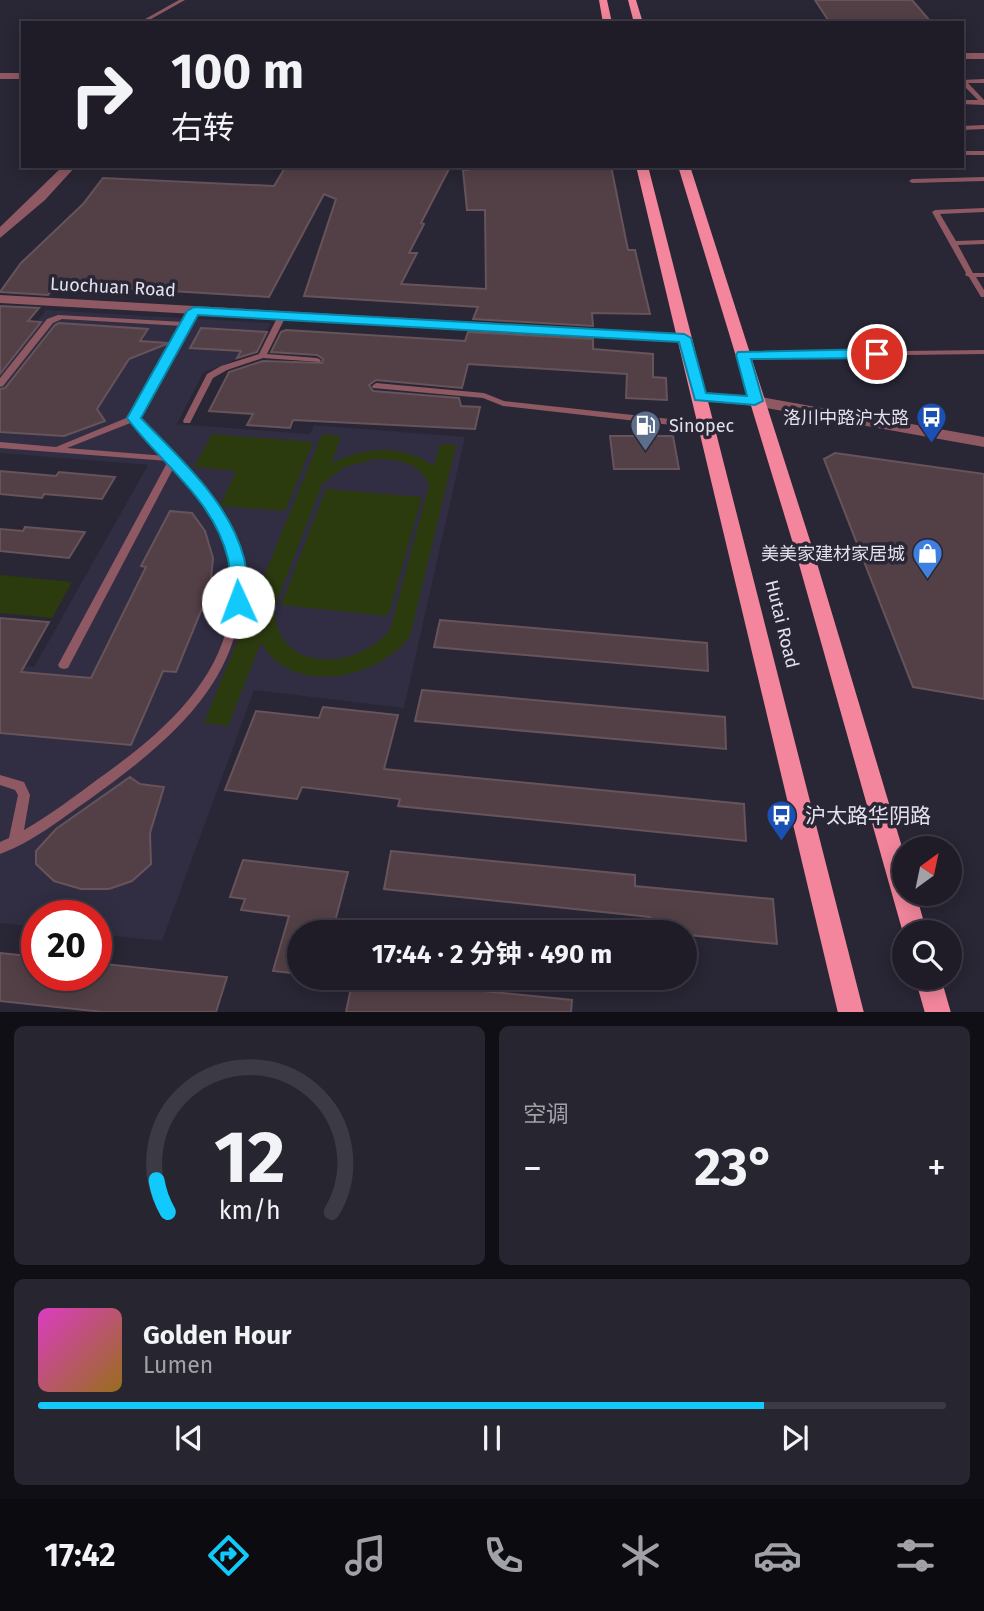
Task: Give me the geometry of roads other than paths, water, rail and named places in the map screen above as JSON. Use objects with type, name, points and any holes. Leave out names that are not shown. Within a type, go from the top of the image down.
[{"type":"main road","points":[[603,0],[608,21]]},
{"type":"main road","points":[[632,0],[638,21]]},
{"type":"main road","name":"Hutai Road","points":[[642,168],[851,1012]]},
{"type":"main road","points":[[685,168],[755,401],[804,550],[911,920]]},
{"type":"main road","points":[[931,990],[938,1012]]},
{"type":"street","points":[[964,56],[984,56]]},
{"type":"street","points":[[0,76],[21,75]]},
{"type":"street","points":[[0,234],[69,168]]},
{"type":"street","name":"Luochuan Road","points":[[0,299],[190,317],[282,316],[684,338]]},
{"type":"street","points":[[700,397],[755,401],[984,442]]},
{"type":"lane","points":[[143,21],[183,0]]},
{"type":"lane","points":[[964,82],[984,81]]},
{"type":"lane","points":[[964,83],[983,102]]},
{"type":"lane","points":[[964,102],[983,102]]},
{"type":"lane","points":[[964,128],[984,127]]},
{"type":"lane","points":[[964,153],[984,153]]},
{"type":"lane","points":[[912,181],[984,179]]},
{"type":"lane","points":[[984,210],[935,212],[955,243],[969,275],[984,295]]},
{"type":"lane","points":[[955,243],[984,242]]},
{"type":"lane","points":[[969,275],[984,275]]},
{"type":"lane","points":[[262,356],[282,316]]},
{"type":"lane","points":[[0,384],[50,321],[61,317],[190,317],[134,418],[55,449]]},
{"type":"lane","points":[[743,355],[984,352]]},
{"type":"lane","points":[[187,421],[210,376],[223,368],[262,356],[317,360]]},
{"type":"lane","points":[[376,386],[484,396],[503,403],[707,426]]},
{"type":"lane","points":[[0,848],[15,842],[77,802],[161,736],[188,710],[216,670],[233,631],[238,602],[236,560],[223,526],[202,492],[134,418]]},
{"type":"lane","points":[[0,445],[174,459]]},
{"type":"lane","points":[[64,665],[174,459]]},
{"type":"lane","points":[[0,780],[20,786],[24,795],[15,842]]},
{"type":"place","name":"洛川中路沪太路","points":[[932,445]]},
{"type":"place","name":"Sinopec","points":[[646,453]]},
{"type":"place","name":"美美家建材家居城","points":[[928,581]]},
{"type":"place","name":"沪太路华阴路","points":[[782,843]]}]
